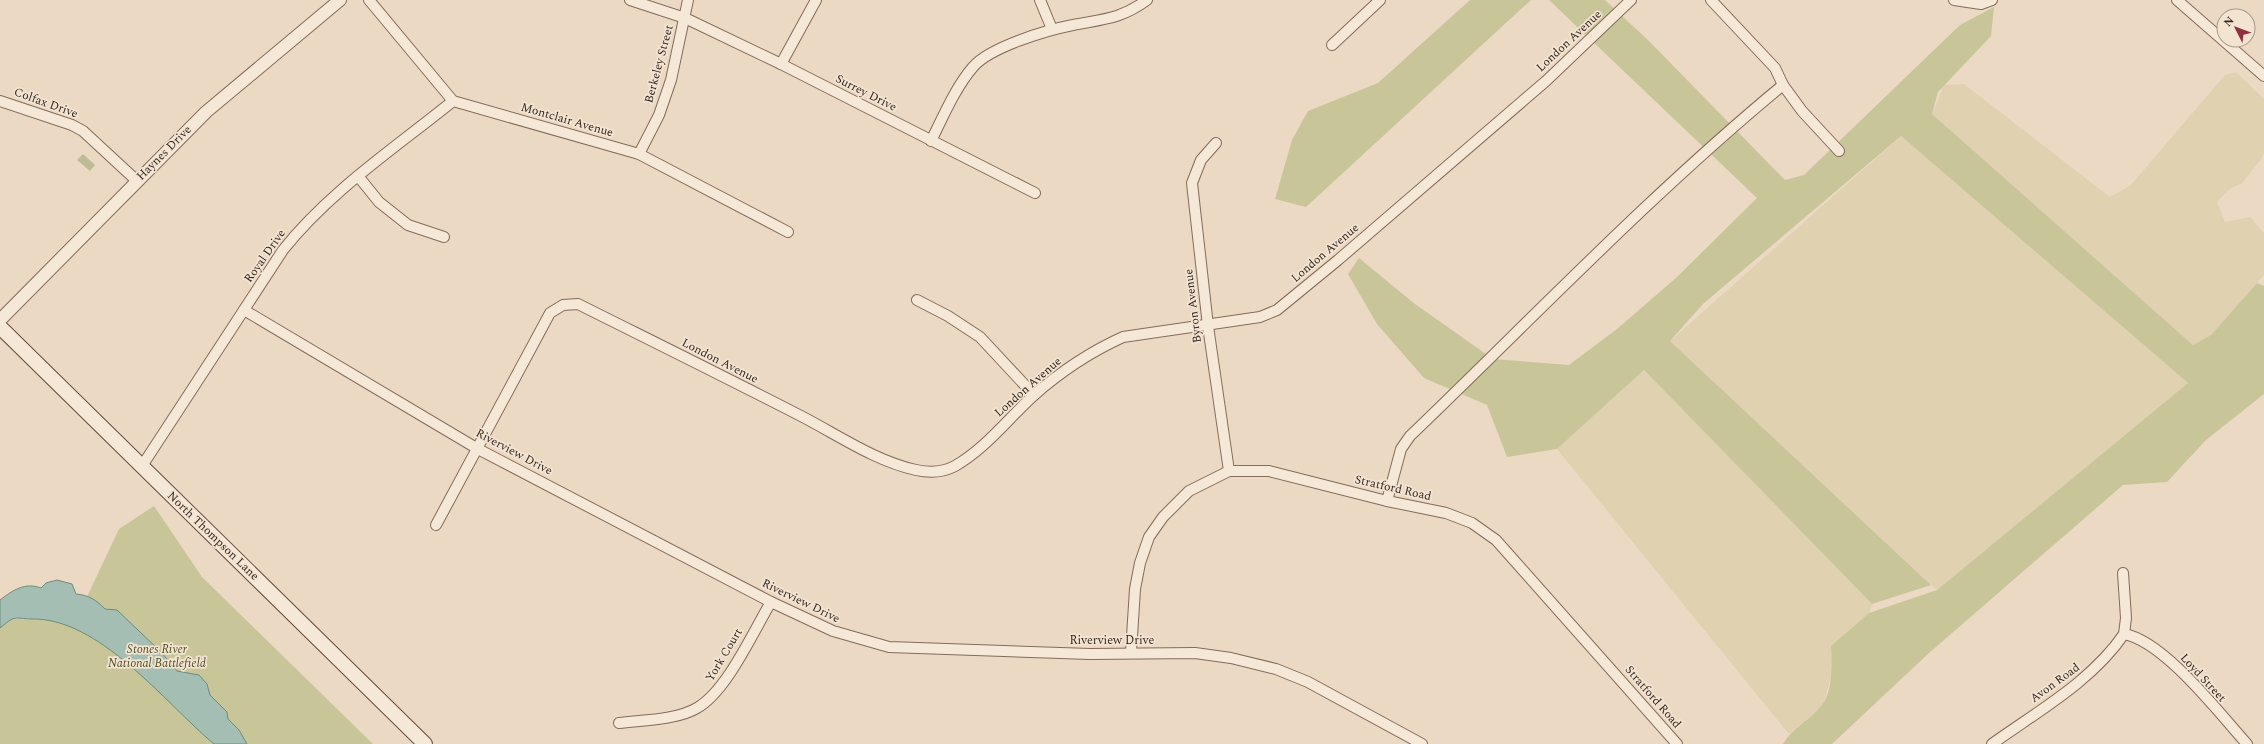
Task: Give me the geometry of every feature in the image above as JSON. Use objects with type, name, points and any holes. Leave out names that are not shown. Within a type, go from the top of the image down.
[{"type":"main road","name":"North Thompson Lane","points":[[0,328],[425,744]]},
{"type":"street","name":"Haynes Drive","points":[[0,320],[136,180],[206,112],[340,0]]},
{"type":"street","points":[[369,0],[453,101]]},
{"type":"street","name":"Surrey Drive","points":[[630,0],[685,18],[781,64],[1035,193]]},
{"type":"street","name":"Berkeley Street","points":[[639,154],[659,115],[671,80],[688,0]]},
{"type":"street","points":[[781,64],[816,0]]},
{"type":"street","points":[[1040,0],[1052,29]]},
{"type":"street","points":[[930,141],[964,78],[986,55],[1052,29],[1122,16],[1147,0]]},
{"type":"street","points":[[1332,44],[1380,0]]},
{"type":"street","name":"London Avenue","points":[[436,525],[550,313],[563,305],[578,304],[802,416],[883,460],[916,470],[938,473],[955,466],[976,451],[1034,395],[1076,362],[1102,346],[1123,337],[1208,326],[1260,317],[1277,310],[1338,260],[1546,81],[1631,0]]},
{"type":"street","points":[[1711,0],[1775,68],[1783,85],[1802,111],[1839,151]]},
{"type":"street","points":[[1954,0],[1981,4],[1992,0]]},
{"type":"street","points":[[2177,0],[2264,76]]},
{"type":"street","points":[[1387,501],[1401,449],[1410,436],[1623,228],[1746,116],[1783,85]]},
{"type":"street","name":"Colfax Drive","points":[[0,101],[72,124],[83,131],[136,180]]},
{"type":"street","name":"Montclair Avenue","points":[[453,101],[639,154],[788,232]]},
{"type":"street","name":"Royal Drive","points":[[142,466],[283,250],[304,224],[358,176],[453,101]]},
{"type":"street","name":"Byron Avenue","points":[[1216,143],[1201,160],[1192,183],[1208,326],[1229,471]]},
{"type":"street","points":[[358,176],[379,202],[408,225],[444,237]]},
{"type":"street","points":[[917,300],[948,316],[980,337],[1034,395]]},
{"type":"street","name":"Riverview Drive","points":[[244,310],[478,449],[771,602],[833,631],[889,647],[1090,654],[1131,652],[1194,653],[1231,658],[1276,669],[1308,682],[1422,744]]},
{"type":"street","name":"Stratford Road","points":[[1131,652],[1135,589],[1140,563],[1149,537],[1163,517],[1189,491],[1229,471],[1269,471],[1387,501],[1446,513],[1472,523],[1496,540],[1677,744]]},
{"type":"street","name":"Avon Road","points":[[1992,744],[2092,672],[2129,635],[2126,618],[2123,572]]},
{"type":"street","name":"York Court","points":[[619,723],[668,717],[696,708],[708,700],[719,690],[771,602]]},
{"type":"street","name":"Loyd Street","points":[[2129,635],[2154,646],[2172,663],[2247,744]]},
{"type":"shaded area","points":[[2236,72],[2264,99],[2264,152],[2262,158],[2242,183],[2230,189],[2217,202],[2225,222],[2250,217],[2264,233],[2264,275],[2211,335],[2193,345],[1932,114],[1944,85],[1964,84],[2110,197],[2131,185],[2225,75]]},
{"type":"shaded area","points":[[1901,136],[2188,383],[1937,590],[1670,341]]},
{"type":"shaded area","points":[[1644,370],[1872,604],[1869,613],[1831,646],[1832,673],[1823,705],[1789,734],[1557,449]]},
{"type":"shaded area","points":[[57,580],[72,584],[76,594],[92,598],[105,609],[117,610],[161,652],[177,671],[199,675],[207,684],[210,695],[227,712],[228,719],[239,730],[247,744],[214,744],[130,665],[106,647],[81,632],[56,622],[19,618],[12,619],[0,628],[0,600],[19,588],[35,586],[41,588],[46,583]]},
{"type":"green space","points":[[1470,0],[1531,0],[1306,207],[1275,199],[1292,140],[1308,111],[1378,83]]},
{"type":"green space","points":[[1549,0],[1605,0],[1650,42],[1785,180],[1804,175],[1960,25],[1994,7],[1991,36],[1938,92],[1932,114],[2193,345],[2211,335],[2257,283],[2264,286],[2264,394],[2206,440],[2167,482],[2123,485],[1929,653],[1832,744],[1783,744],[1792,733],[1822,705],[1826,699],[1831,677],[1831,646],[1869,613],[1937,590],[2188,383],[1901,136],[1703,304],[1670,341],[1931,585],[1872,604],[1644,370],[1557,449],[1507,457],[1487,405],[1424,378],[1377,324],[1348,274],[1359,258],[1415,304],[1493,359],[1569,365],[1617,329],[1677,277],[1757,198]]},
{"type":"green space","points":[[83,154],[95,165],[90,171],[77,160]]},
{"type":"green space","name":"Stones River National Battlefield","points":[[154,506],[202,577],[373,744],[0,744],[0,628],[12,619],[76,620],[119,529]]}]
